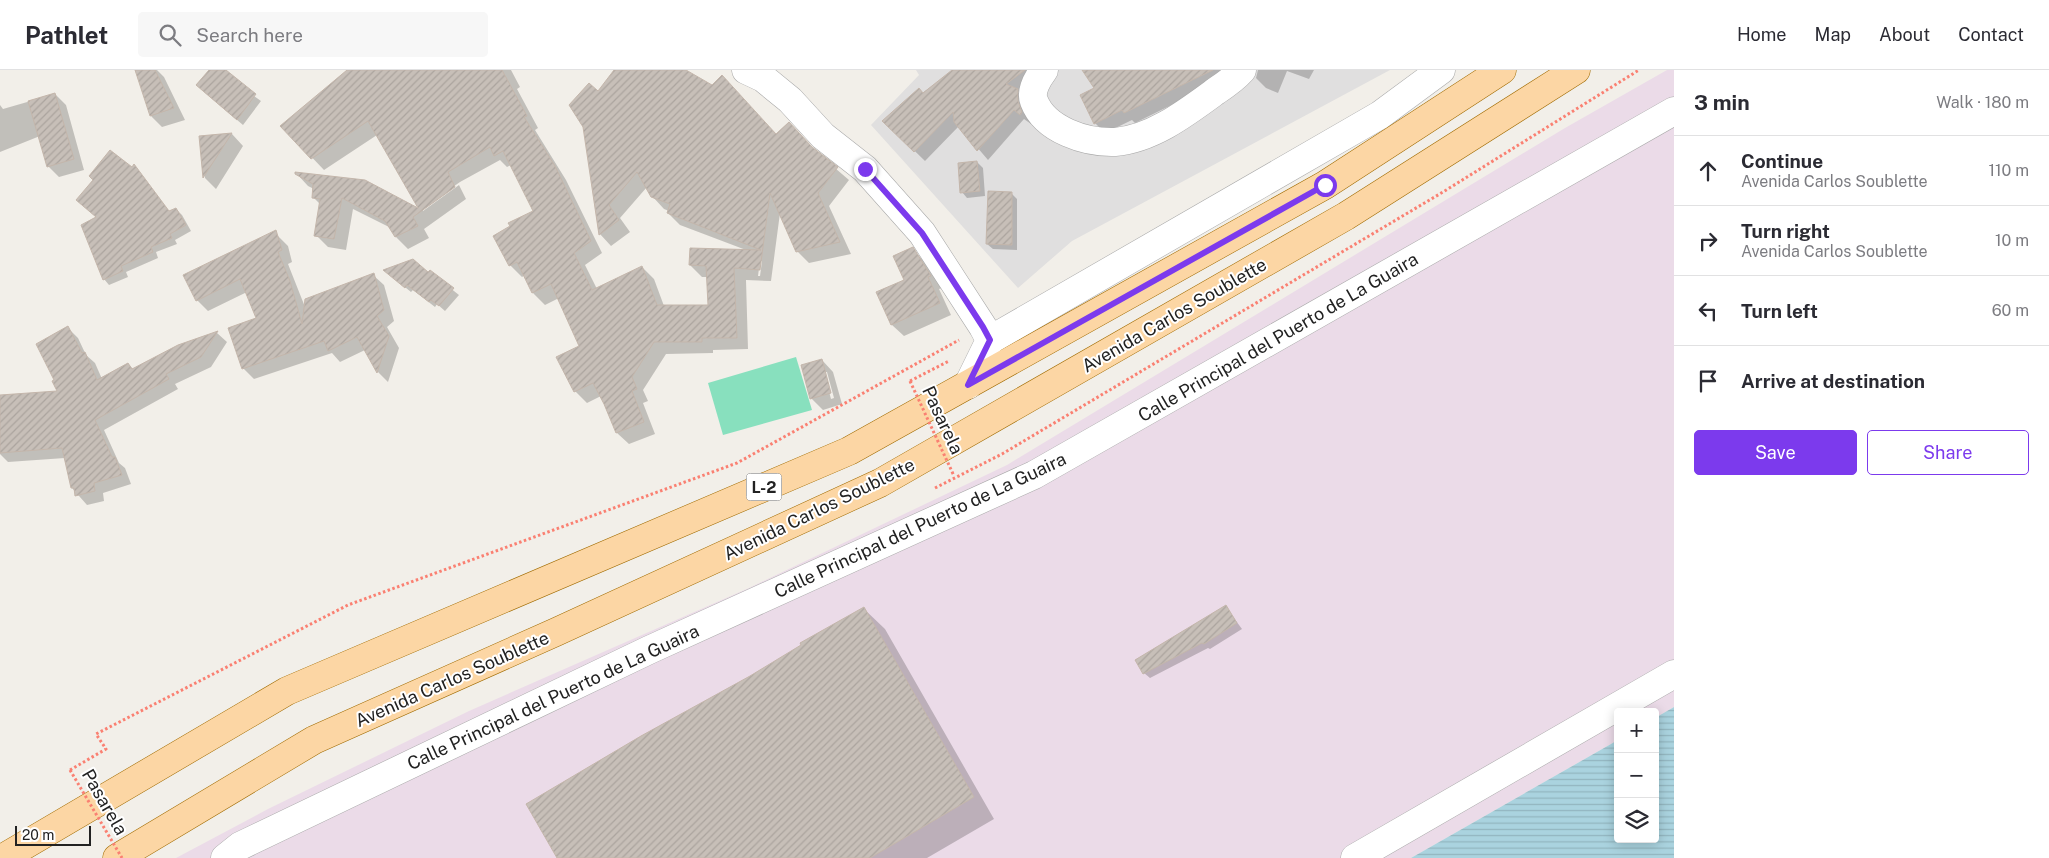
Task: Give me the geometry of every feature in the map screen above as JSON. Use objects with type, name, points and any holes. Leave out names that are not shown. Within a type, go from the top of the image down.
[{"type":"main road","name":"L-2","points":[[3,858],[287,691],[849,451],[1325,185],[1502,70]]},
{"type":"main road","name":"Avenida Carlos Soublette","points":[[117,858],[314,740],[556,632],[880,483],[1346,216],[1576,70]]},
{"type":"street","points":[[746,70],[763,78],[790,100],[823,136],[865,169],[922,233],[990,340]]},
{"type":"street","points":[[1044,70],[1036,82],[1034,100],[1045,118],[1066,133],[1095,141],[1116,142],[1149,133],[1186,113],[1242,70]]},
{"type":"street","points":[[968,385],[990,340],[1380,115],[1441,70]]},
{"type":"street","name":"Calle Principal del Puerto de La Guaira","points":[[225,858],[240,846],[649,650],[1034,475],[1674,111]]},
{"type":"street","points":[[1355,858],[1674,674]]},
{"type":"path","name":"Pasarela","points":[[122,858],[70,770],[106,749],[96,734],[348,605],[737,463],[959,340]]},
{"type":"path","name":"Pasarela","points":[[952,359],[910,381],[954,476],[1002,454]]},
{"type":"shaded area","points":[[916,70],[1390,70],[1072,241],[1018,288],[871,125],[919,75]]},
{"type":"shaded area","points":[[1667,70],[1674,70],[1674,707],[1659,716],[1659,708],[1614,708],[1614,742],[1411,858],[176,858],[268,809],[469,711],[749,588],[1007,465],[1565,128]]},
{"type":"green space","points":[[796,357],[812,410],[723,435],[708,383]]},
{"type":"water","points":[[1674,707],[1674,858],[1411,858],[1614,742],[1614,843],[1659,843],[1659,716]]},
{"type":"building","points":[[135,70],[155,70],[174,108],[150,116]]},
{"type":"building","points":[[209,70],[226,70],[256,94],[237,120],[196,85]]},
{"type":"building","points":[[347,70],[502,70],[527,116],[524,117],[555,166],[591,241],[574,253],[592,290],[642,266],[657,305],[708,305],[706,266],[689,265],[690,248],[761,250],[667,213],[670,204],[651,197],[637,172],[609,205],[619,220],[599,235],[583,127],[569,105],[589,83],[598,91],[614,70],[686,70],[712,85],[722,75],[776,134],[789,122],[812,147],[838,167],[818,193],[840,242],[796,252],[770,193],[760,270],[734,268],[737,338],[702,338],[702,342],[654,342],[632,377],[637,389],[632,391],[644,422],[616,433],[593,383],[574,392],[556,357],[579,346],[551,284],[532,293],[517,262],[509,266],[493,236],[510,226],[508,223],[533,211],[503,151],[494,156],[490,147],[448,172],[455,187],[413,217],[418,226],[395,237],[385,221],[342,198],[334,239],[314,236],[320,199],[312,198],[313,184],[295,174],[295,172],[365,180],[418,208],[368,121],[311,159],[280,126]]},
{"type":"building","points":[[952,70],[1025,70],[1006,84],[1018,89],[1018,101],[1022,112],[1020,115],[1014,110],[977,151],[954,122],[953,112],[914,152],[882,121],[919,88],[923,93]]},
{"type":"building","points":[[1082,70],[1213,70],[1124,113],[1122,110],[1094,124],[1080,95],[1094,88]]},
{"type":"building","points":[[55,93],[74,159],[47,167],[28,101]]},
{"type":"building","points":[[232,133],[203,178],[199,136]]},
{"type":"building","points":[[110,150],[132,167],[134,164],[169,211],[176,208],[186,225],[170,234],[172,238],[151,247],[153,252],[121,266],[123,271],[103,280],[81,225],[96,217],[76,200],[93,180],[89,176]]},
{"type":"building","points":[[977,161],[980,191],[960,193],[958,163]]},
{"type":"building","points":[[988,191],[1012,192],[1012,245],[986,244]]},
{"type":"building","points":[[276,230],[282,250],[278,252],[290,281],[302,324],[305,299],[374,273],[384,310],[377,316],[389,336],[377,373],[357,337],[328,351],[324,341],[242,369],[228,328],[256,318],[240,279],[196,301],[183,275]]},
{"type":"building","points":[[913,247],[931,276],[928,277],[940,303],[891,325],[876,292],[904,280],[893,256]]},
{"type":"building","points":[[413,259],[428,272],[430,270],[454,288],[439,306],[431,300],[429,302],[407,285],[405,288],[383,270]]},
{"type":"building","points":[[68,326],[82,353],[85,352],[97,380],[128,363],[132,369],[178,345],[218,331],[201,357],[166,374],[169,379],[95,420],[112,457],[115,457],[122,475],[94,483],[95,491],[75,496],[74,488],[71,488],[62,448],[0,453],[0,395],[57,391],[52,381],[54,380],[36,344]]},
{"type":"building","points":[[822,359],[831,393],[810,399],[801,365]]},
{"type":"building","points":[[1226,605],[1237,623],[1204,644],[1202,643],[1143,674],[1135,660]]},
{"type":"building","points":[[864,607],[974,797],[870,858],[557,858],[526,804],[641,736],[750,676],[801,645],[800,643]]},
{"type":"route","points":[[865,169],[922,233],[990,340],[968,385],[1325,185]]}]
